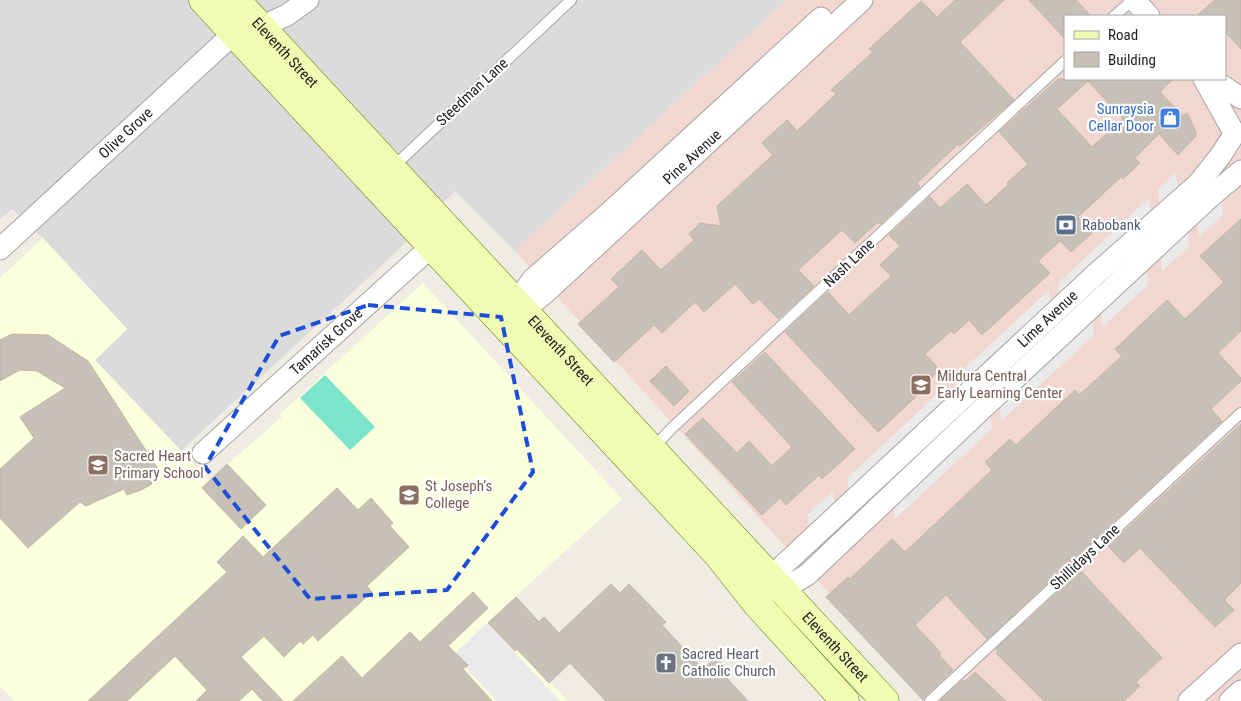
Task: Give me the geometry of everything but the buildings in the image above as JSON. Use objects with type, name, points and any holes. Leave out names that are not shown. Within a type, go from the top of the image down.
[{"type":"main road","name":"Eleventh Street","points":[[203,0],[246,19],[382,176],[510,315],[580,370],[642,457],[756,603],[845,701]]},
{"type":"main road","name":"Eleventh Street","points":[[642,457],[776,584],[885,701]]},
{"type":"street","points":[[246,19],[282,0]]},
{"type":"street","points":[[246,19],[287,15],[308,0]]},
{"type":"street","name":"Pine Avenue","points":[[510,315],[533,279],[610,213],[840,0]]},
{"type":"street","name":"Pine Avenue","points":[[510,315],[536,301],[862,0]]},
{"type":"street","points":[[1134,0],[1148,15]]},
{"type":"street","name":"Olive Grove","points":[[0,249],[246,19]]},
{"type":"street","points":[[1205,80],[1236,128],[1234,145],[1241,156]]},
{"type":"street","points":[[1214,80],[1241,98]]},
{"type":"street","name":"Lime Avenue","points":[[756,603],[776,584],[782,567],[791,558],[1098,272],[1198,184],[1221,156],[1236,128]]},
{"type":"street","name":"Lime Avenue","points":[[776,584],[795,582],[807,575],[988,403],[1210,197],[1241,171]]},
{"type":"street","name":"Tamarisk Grove","points":[[203,453],[440,238]]},
{"type":"street","points":[[1189,701],[1241,654]]},
{"type":"street","points":[[1230,701],[1241,691]]},
{"type":"lane","name":"Steedman Lane","points":[[382,176],[571,0]]},
{"type":"lane","points":[[1115,15],[1134,0]]},
{"type":"lane","name":"Nash Lane","points":[[642,457],[1064,62]]},
{"type":"lane","name":"Shillidays Lane","points":[[930,701],[1241,413]]},
{"type":"highlighted area","points":[[368,305],[501,317],[533,472],[447,590],[310,599],[205,467],[279,336]]},
{"type":"shaded area","points":[[0,0],[787,0],[515,251],[455,191],[396,252],[181,451],[95,360],[127,329],[43,238],[12,209],[0,219]]},
{"type":"shaded area","points":[[787,0],[1241,0],[1241,701],[930,701],[783,544],[515,251]]},
{"type":"shaded area","points":[[1176,173],[1178,192],[1160,207],[1158,189]]},
{"type":"shaded area","points":[[1149,198],[1151,217],[1059,301],[1058,283]]},
{"type":"shaded area","points":[[1221,199],[1223,215],[1199,237],[1197,219]]},
{"type":"shaded area","points":[[1188,227],[1189,247],[1162,271],[1161,253]]},
{"type":"shaded area","name":"St Joseph’s College","points":[[43,238],[127,329],[95,360],[209,480],[282,417],[280,414],[423,283],[622,499],[491,619],[568,701],[14,701],[0,686],[0,278]]},
{"type":"shaded area","points":[[1147,272],[1148,285],[1102,327],[1101,308],[1139,273]]},
{"type":"shaded area","points":[[1049,290],[1051,309],[957,396],[955,377]]},
{"type":"shaded area","points":[[1093,316],[1094,335],[1001,421],[1000,402]]},
{"type":"shaded area","points":[[947,385],[948,404],[850,495],[847,478]]},
{"type":"shaded area","points":[[990,411],[992,429],[895,519],[893,500]]},
{"type":"shaded area","points":[[833,491],[835,509],[809,533],[808,514]]},
{"type":"shaded area","points":[[487,623],[560,701],[497,701],[453,655]]},
{"type":"green space","points":[[325,375],[375,427],[350,450],[300,398]]},
{"type":"place","name":"Sunraysia Cellar Door","points":[[1170,118]]},
{"type":"place","name":"Rabobank","points":[[1066,225]]},
{"type":"place","name":"Mildura Central Early Learning Center","points":[[921,385]]},
{"type":"place","name":"Sacred Heart Primary School","points":[[98,465]]},
{"type":"place","name":"St Joseph’s College","points":[[409,495]]},
{"type":"place","name":"Sacred Heart Catholic Church","points":[[666,663]]}]
